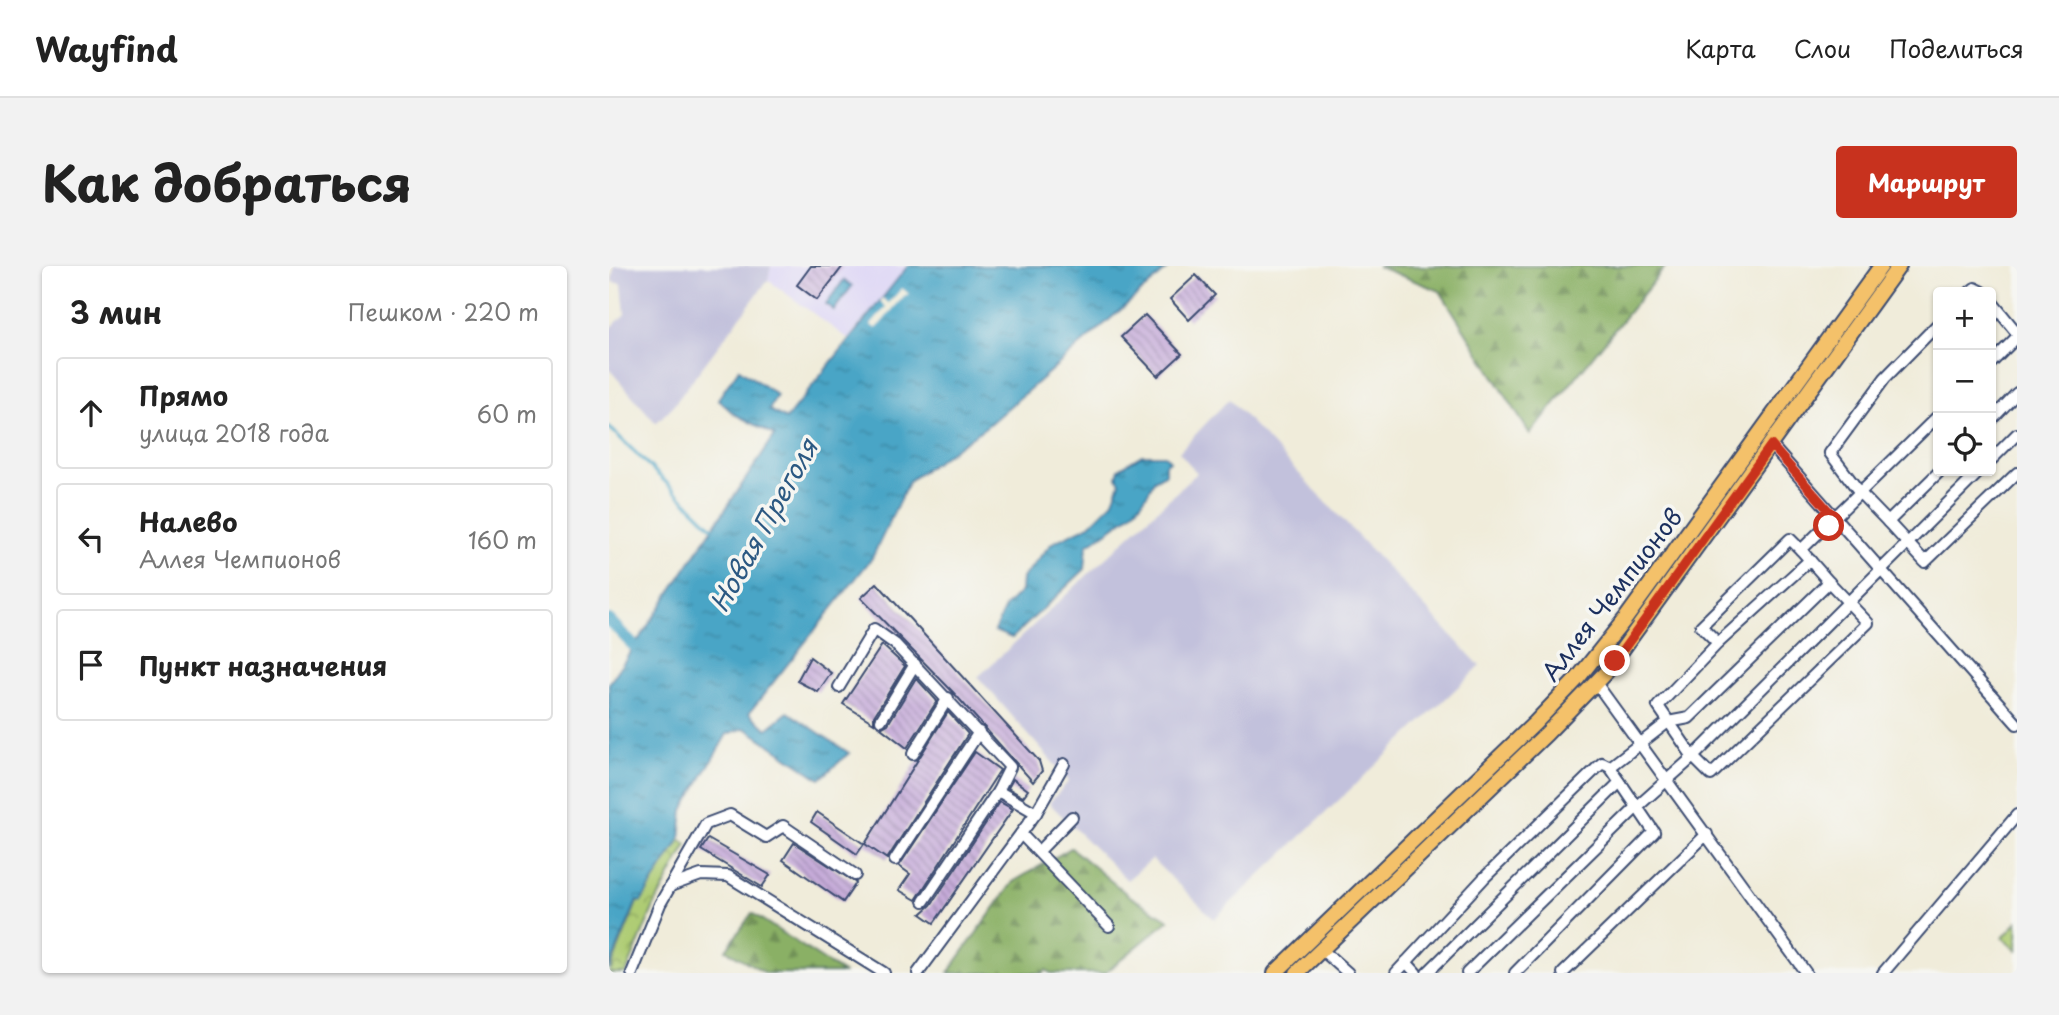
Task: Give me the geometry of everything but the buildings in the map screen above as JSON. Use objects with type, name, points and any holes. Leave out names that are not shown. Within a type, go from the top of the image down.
[{"type":"main road","name":"Аллея Чемпионов","points":[[1275,973],[1535,723],[1584,672],[1881,266]]},
{"type":"main road","name":"Аллея Чемпионов","points":[[1297,973],[1596,683],[1635,635],[1899,266]]},
{"type":"street","points":[[1996,308],[2017,335],[1996,358]]},
{"type":"street","points":[[1933,329],[1885,378],[1831,453],[1861,494],[1925,562],[2017,473]]},
{"type":"street","points":[[1996,415],[2017,393]]},
{"type":"street","points":[[1801,550],[1836,519],[1933,421]]},
{"type":"street","points":[[1996,455],[2017,435]]},
{"type":"street","points":[[1771,445],[2017,724]]},
{"type":"street","points":[[1888,522],[1935,476]]},
{"type":"street","points":[[1467,973],[1637,806],[1693,757],[1974,476]]},
{"type":"street","points":[[1718,643],[1701,626],[1790,539],[1849,600],[1868,623],[1711,775],[1693,757],[1658,706],[1718,643],[1810,560]]},
{"type":"street","points":[[1610,767],[1668,722],[1689,718],[1829,582]]},
{"type":"street","points":[[839,687],[874,629],[895,644],[915,664],[1010,767],[998,791],[924,901]]},
{"type":"street","points":[[881,720],[915,664]]},
{"type":"street","points":[[1596,683],[1806,973]]},
{"type":"street","points":[[913,754],[948,698]]},
{"type":"street","points":[[895,860],[979,732]]},
{"type":"street","points":[[1396,973],[1484,878],[1602,763],[1610,767],[1654,832],[1515,973]]},
{"type":"street","points":[[918,973],[1036,813],[1064,764]]},
{"type":"street","points":[[1427,973],[1621,782]]},
{"type":"street","points":[[998,791],[1036,813]]},
{"type":"street","points":[[632,973],[670,886],[706,824],[730,815],[766,837],[783,826],[855,875]]},
{"type":"street","points":[[1883,973],[2017,816]]},
{"type":"street","points":[[1039,851],[1072,817]]},
{"type":"street","points":[[1021,834],[1109,926]]},
{"type":"street","points":[[1563,973],[1707,834]]},
{"type":"street","points":[[670,886],[701,876],[728,876],[884,973]]},
{"type":"street","points":[[1321,949],[1348,973]]},
{"type":"street","points":[[1406,962],[1416,973]]},
{"type":"shaded area","points":[[614,266],[771,266],[768,280],[673,406],[656,423],[609,369],[609,330],[625,314],[622,284],[612,282]]},
{"type":"shaded area","points":[[771,266],[908,266],[848,339],[768,280]]},
{"type":"shaded area","points":[[1229,399],[1480,666],[1214,919],[1152,859],[1127,880],[1049,803],[1069,781],[978,677],[1197,473],[1179,452]]},
{"type":"green space","points":[[1377,266],[1666,266],[1530,434],[1440,291]]},
{"type":"green space","points":[[680,839],[687,844],[654,906],[626,973],[609,973],[638,900],[641,902]]},
{"type":"green space","points":[[1071,848],[1128,895],[1169,920],[1105,973],[1051,973],[1046,970],[1042,973],[948,973],[1013,882]]},
{"type":"green space","points":[[752,913],[843,973],[766,973],[726,950]]},
{"type":"green space","points":[[2017,922],[2017,950],[2003,938]]},
{"type":"water","name":"Новая Преголя","points":[[908,266],[1171,266],[987,426],[909,481],[872,558],[749,713],[767,729],[788,712],[849,753],[820,779],[745,728],[727,734],[683,810],[680,839],[641,902],[637,901],[609,969],[609,684],[775,435],[734,414],[718,399],[739,369],[777,395],[769,410],[786,419]]},
{"type":"water","points":[[844,280],[852,286],[834,310],[826,304]]},
{"type":"water","points":[[1142,455],[1165,455],[1170,461],[1165,464],[1165,474],[1154,480],[1142,502],[1126,518],[1087,545],[1085,569],[1012,638],[994,631],[1006,606],[1021,591],[1022,578],[1052,543],[1090,525],[1112,503],[1120,483],[1117,477],[1119,469]]},
{"type":"pier","points":[[902,288],[909,294],[904,296],[876,329],[871,325],[886,307],[880,301],[882,298],[889,303]]},
{"type":"waterway","points":[[609,427],[712,527]]},
{"type":"waterway","points":[[609,620],[633,645]]},
{"type":"route","points":[[1615,661],[1771,445],[1836,519],[1829,526]]}]
